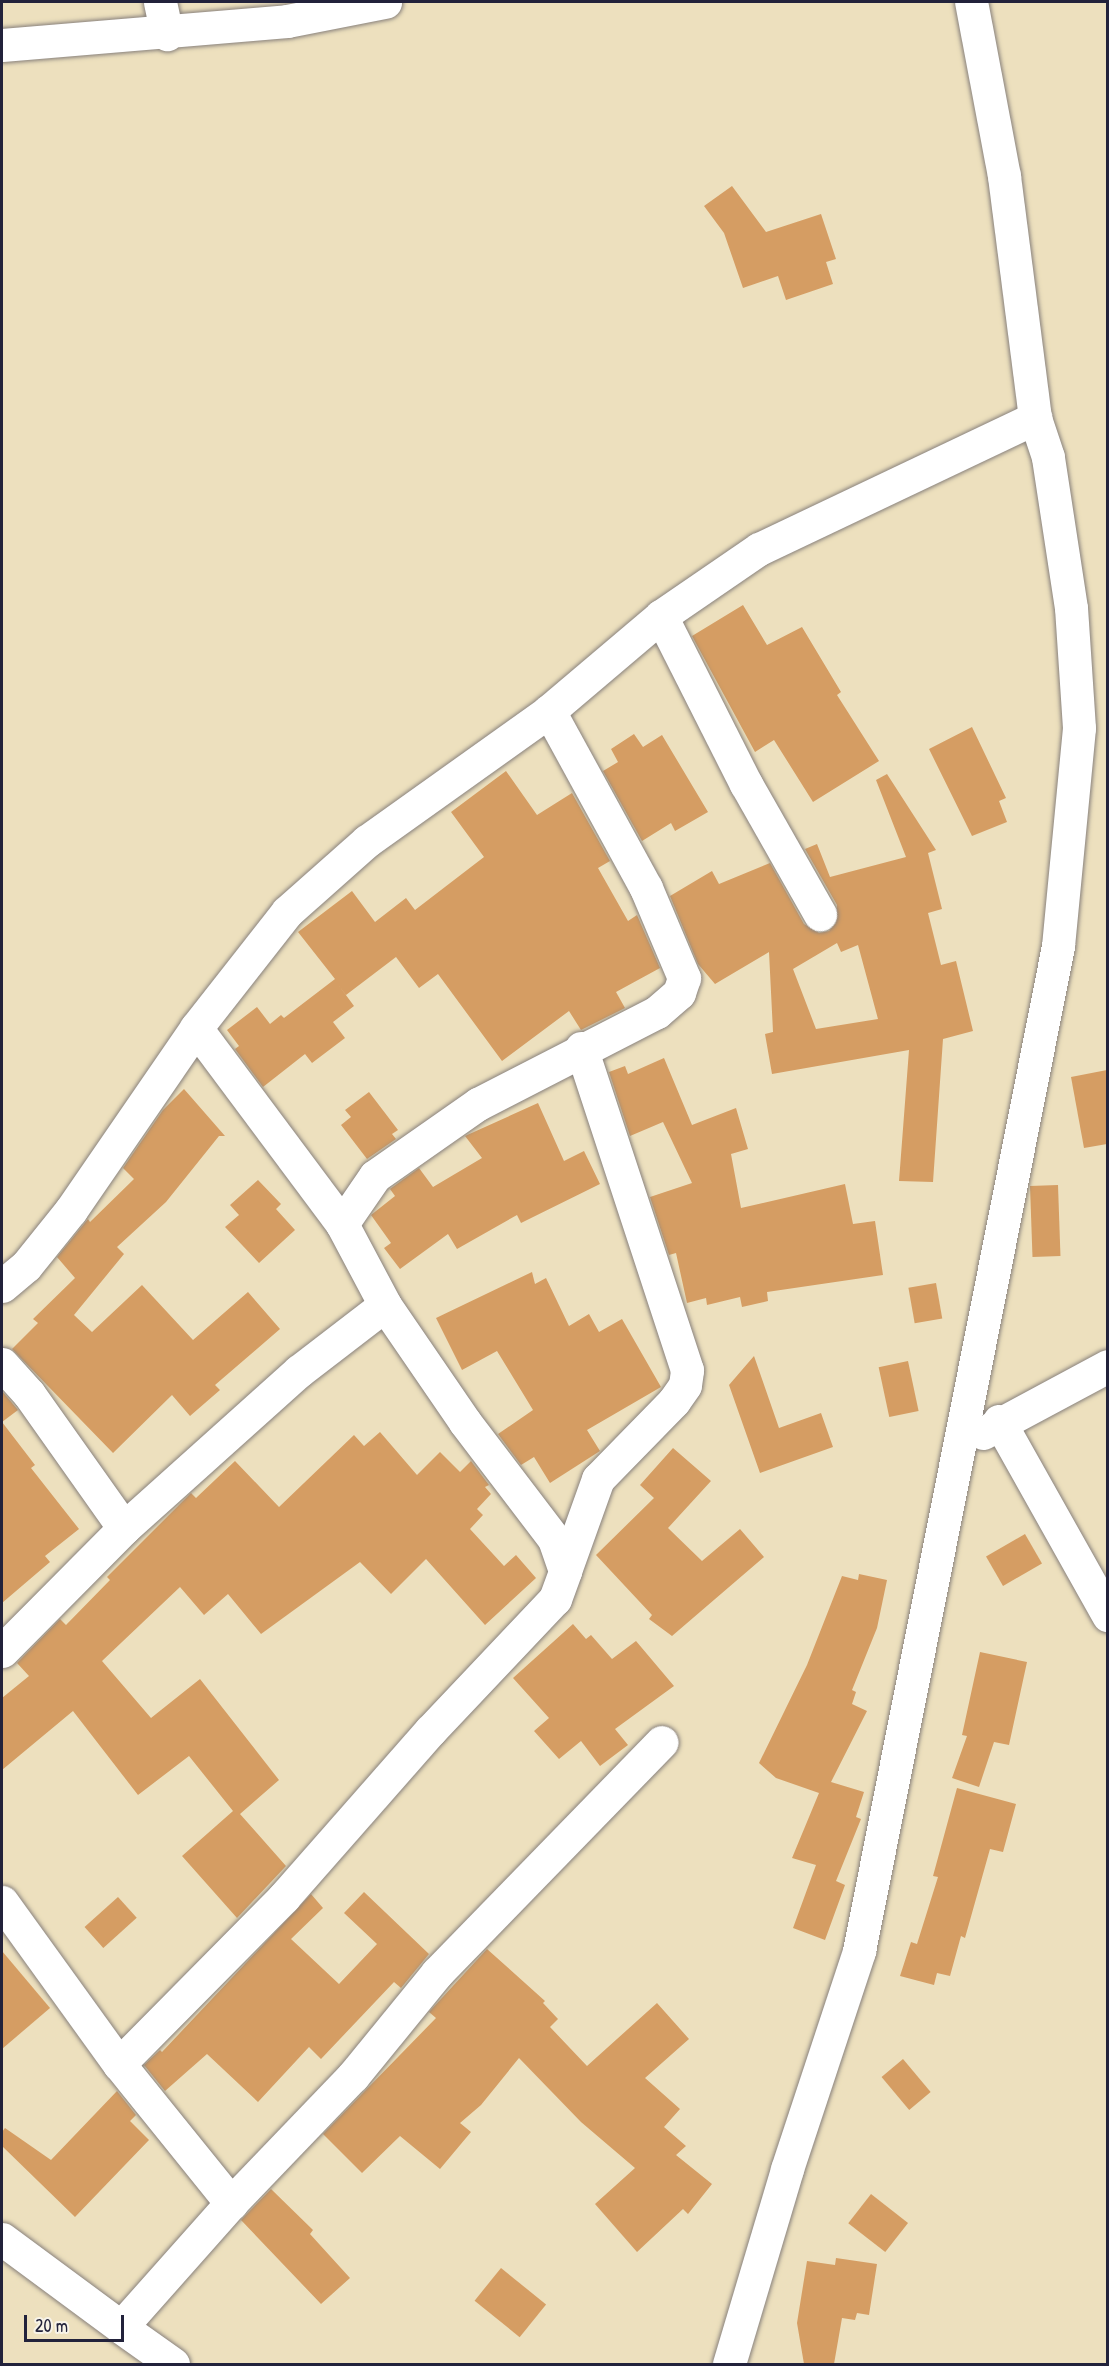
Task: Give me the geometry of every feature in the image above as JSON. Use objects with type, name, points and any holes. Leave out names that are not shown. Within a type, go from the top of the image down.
[{"type":"street","points":[[160,2],[167,34]]},
{"type":"street","points":[[2,45],[167,34],[287,21],[385,2]]},
{"type":"street","points":[[729,2364],[787,2169],[860,1951],[1058,946],[1079,728],[1071,608],[1048,457],[1035,418],[1004,176],[971,2]]},
{"type":"street","points":[[2,1286],[26,1266],[70,1210],[196,1028],[287,912],[367,841],[549,711],[661,616],[759,549],[1035,418]]},
{"type":"street","points":[[661,616],[746,784],[820,914]]},
{"type":"street","points":[[342,1224],[375,1176],[478,1104],[581,1048],[657,1012],[679,993],[684,978],[646,888],[549,711]]},
{"type":"street","points":[[196,1028],[342,1224],[386,1305],[465,1422],[554,1539],[565,1571]]},
{"type":"street","points":[[119,2064],[284,1897],[430,1731],[555,1599],[598,1479],[674,1401],[685,1385],[687,1370],[581,1048]]},
{"type":"street","points":[[2,1651],[124,1528],[299,1371],[386,1305]]},
{"type":"street","points":[[2,1364],[28,1394],[124,1528]]},
{"type":"street","points":[[959,1449],[999,1421],[1107,1366]]},
{"type":"street","points":[[999,1421],[1107,1616]]},
{"type":"street","points":[[122,2327],[231,2203],[353,2076],[437,1973],[662,1742]]},
{"type":"street","points":[[2,1902],[119,2064],[231,2203]]},
{"type":"street","points":[[2,2239],[173,2364]]},
{"type":"building","points":[[732,186],[766,232],[821,214],[836,259],[826,262],[833,284],[786,300],[778,276],[743,288],[724,233],[704,206]]},
{"type":"building","points":[[743,605],[767,645],[802,627],[841,692],[837,695],[879,761],[813,802],[774,740],[755,752],[692,636]]},
{"type":"building","points":[[972,727],[1006,798],[999,801],[1007,822],[972,836],[929,749]]},
{"type":"building","points":[[634,734],[643,747],[662,735],[708,812],[675,831],[671,823],[642,841],[603,771],[618,762],[611,749]]},
{"type":"building","points":[[506,771],[537,815],[572,793],[610,861],[598,868],[628,921],[637,915],[660,968],[616,992],[625,1008],[581,1030],[569,1011],[502,1061],[438,974],[419,988],[396,957],[346,995],[337,983],[354,1006],[333,1022],[345,1038],[312,1063],[305,1054],[263,1087],[235,1049],[239,1046],[227,1030],[257,1007],[270,1024],[281,1015],[284,1018],[335,979],[298,932],[352,891],[375,922],[406,898],[415,910],[484,857],[451,812]]},
{"type":"building","points":[[887,774],[936,850],[928,853],[942,909],[928,913],[941,965],[956,961],[973,1031],[943,1039],[933,1182],[899,1181],[909,1050],[772,1074],[765,1034],[773,1032],[769,952],[715,984],[698,964],[670,896],[712,871],[719,884],[770,863],[804,924],[819,933],[829,931],[836,923],[837,905],[805,849],[817,844],[830,877],[906,857],[876,780]],"holes":[[[837,943],[841,952],[858,945],[878,1019],[816,1029],[793,969]]]},
{"type":"building","points":[[664,1058],[692,1125],[736,1108],[748,1149],[731,1154],[741,1208],[845,1184],[853,1224],[875,1221],[883,1275],[767,1292],[768,1301],[742,1307],[740,1297],[707,1305],[706,1298],[687,1303],[676,1253],[669,1255],[650,1197],[692,1183],[663,1122],[630,1136],[609,1072],[625,1066],[628,1074]]},
{"type":"building","points":[[1107,1070],[1107,1144],[1084,1148],[1071,1077]]},
{"type":"building","points":[[184,1089],[225,1136],[219,1136],[166,1202],[117,1247],[124,1254],[74,1315],[92,1332],[142,1285],[193,1340],[248,1292],[280,1329],[215,1385],[220,1390],[190,1416],[172,1395],[113,1453],[12,1349],[38,1323],[33,1319],[75,1278],[57,1257],[88,1219],[90,1222],[134,1179],[123,1168],[163,1110]]},
{"type":"building","points":[[369,1092],[398,1130],[392,1134],[396,1139],[367,1159],[341,1125],[351,1117],[345,1110]]},
{"type":"building","points":[[538,1103],[564,1161],[584,1151],[600,1184],[521,1223],[517,1215],[457,1249],[448,1234],[400,1269],[384,1248],[391,1243],[371,1215],[395,1196],[390,1189],[419,1168],[433,1187],[482,1158],[465,1136]]},
{"type":"building","points":[[258,1180],[281,1204],[276,1209],[295,1230],[259,1263],[225,1227],[239,1215],[230,1205]]},
{"type":"building","points":[[1058,1185],[1060,1256],[1032,1257],[1030,1186]]},
{"type":"building","points":[[532,1272],[535,1284],[546,1278],[569,1326],[589,1314],[599,1332],[622,1319],[661,1387],[587,1430],[600,1451],[550,1483],[534,1457],[521,1465],[498,1434],[533,1410],[497,1351],[462,1370],[436,1318]]},
{"type":"building","points":[[936,1283],[942,1318],[915,1323],[908,1288]]},
{"type":"building","points":[[754,1356],[779,1428],[821,1413],[833,1447],[760,1473],[729,1385]]},
{"type":"building","points":[[908,1361],[919,1411],[889,1417],[879,1367]]},
{"type":"building","points":[[2,1391],[18,1410],[2,1422]]},
{"type":"building","points":[[2,1422],[35,1465],[31,1468],[79,1529],[45,1556],[50,1562],[2,1603]]},
{"type":"building","points":[[380,1432],[417,1475],[440,1452],[460,1472],[471,1461],[489,1485],[485,1487],[491,1494],[477,1509],[483,1515],[470,1529],[504,1566],[516,1555],[536,1578],[485,1625],[426,1559],[391,1594],[360,1562],[261,1634],[228,1594],[204,1615],[180,1587],[102,1661],[151,1718],[200,1679],[279,1780],[240,1814],[286,1866],[237,1918],[182,1856],[233,1811],[189,1756],[138,1795],[73,1711],[2,1770],[2,1698],[29,1676],[17,1663],[60,1619],[66,1625],[110,1580],[107,1577],[191,1493],[196,1498],[235,1461],[279,1507],[354,1435],[364,1446]]},
{"type":"building","points":[[673,1448],[711,1481],[668,1528],[702,1561],[740,1529],[764,1557],[672,1636],[649,1619],[652,1615],[596,1555],[654,1498],[640,1485]]},
{"type":"building","points":[[1025,1534],[1042,1563],[1003,1586],[986,1557]]},
{"type":"building","points":[[859,1574],[887,1580],[877,1628],[852,1690],[856,1692],[852,1704],[867,1711],[831,1782],[864,1792],[856,1817],[861,1819],[836,1881],[845,1885],[825,1940],[793,1928],[816,1865],[792,1858],[819,1793],[776,1778],[759,1763],[807,1665],[842,1576],[858,1580]]},
{"type":"building","points":[[573,1624],[586,1639],[591,1635],[612,1659],[636,1641],[674,1686],[615,1729],[628,1745],[600,1766],[581,1741],[559,1759],[534,1731],[549,1718],[513,1678]]},
{"type":"building","points":[[980,1652],[1027,1662],[1009,1745],[994,1742],[979,1787],[952,1778],[967,1736],[962,1735]]},
{"type":"building","points":[[957,1788],[1016,1804],[1003,1852],[990,1849],[965,1938],[961,1936],[950,1976],[937,1973],[934,1985],[900,1976],[911,1942],[917,1944],[938,1877],[933,1876]]},
{"type":"building","points":[[364,1892],[429,1954],[401,1988],[394,1982],[321,2059],[309,2047],[258,2102],[207,2054],[165,2091],[144,2065],[160,2050],[162,2052],[311,1894],[323,1908],[291,1939],[339,1984],[377,1944],[344,1913]]},
{"type":"building","points":[[118,1897],[137,1918],[103,1948],[85,1927]]},
{"type":"building","points":[[487,1949],[545,2001],[543,2003],[558,2019],[550,2027],[587,2066],[657,2003],[689,2039],[645,2078],[680,2109],[664,2127],[686,2146],[676,2155],[712,2184],[688,2214],[683,2209],[637,2252],[595,2204],[635,2168],[581,2122],[519,2058],[481,2105],[460,2123],[471,2132],[440,2169],[400,2136],[362,2173],[323,2134],[436,2018],[429,2012]]},
{"type":"building","points":[[2,1951],[50,2008],[2,2049]]},
{"type":"building","points":[[903,2059],[931,2092],[909,2110],[882,2077]]},
{"type":"building","points":[[117,2091],[136,2115],[130,2121],[149,2140],[75,2217],[2,2146],[2,2132],[5,2128],[51,2160]]},
{"type":"building","points":[[271,2189],[313,2230],[310,2234],[350,2278],[321,2304],[241,2220]]},
{"type":"building","points":[[871,2194],[908,2223],[885,2252],[848,2223]]},
{"type":"building","points":[[836,2258],[877,2264],[869,2315],[857,2313],[855,2320],[842,2318],[834,2364],[804,2364],[797,2323],[807,2261],[835,2265]]},
{"type":"building","points":[[501,2268],[546,2305],[520,2337],[475,2301]]}]
